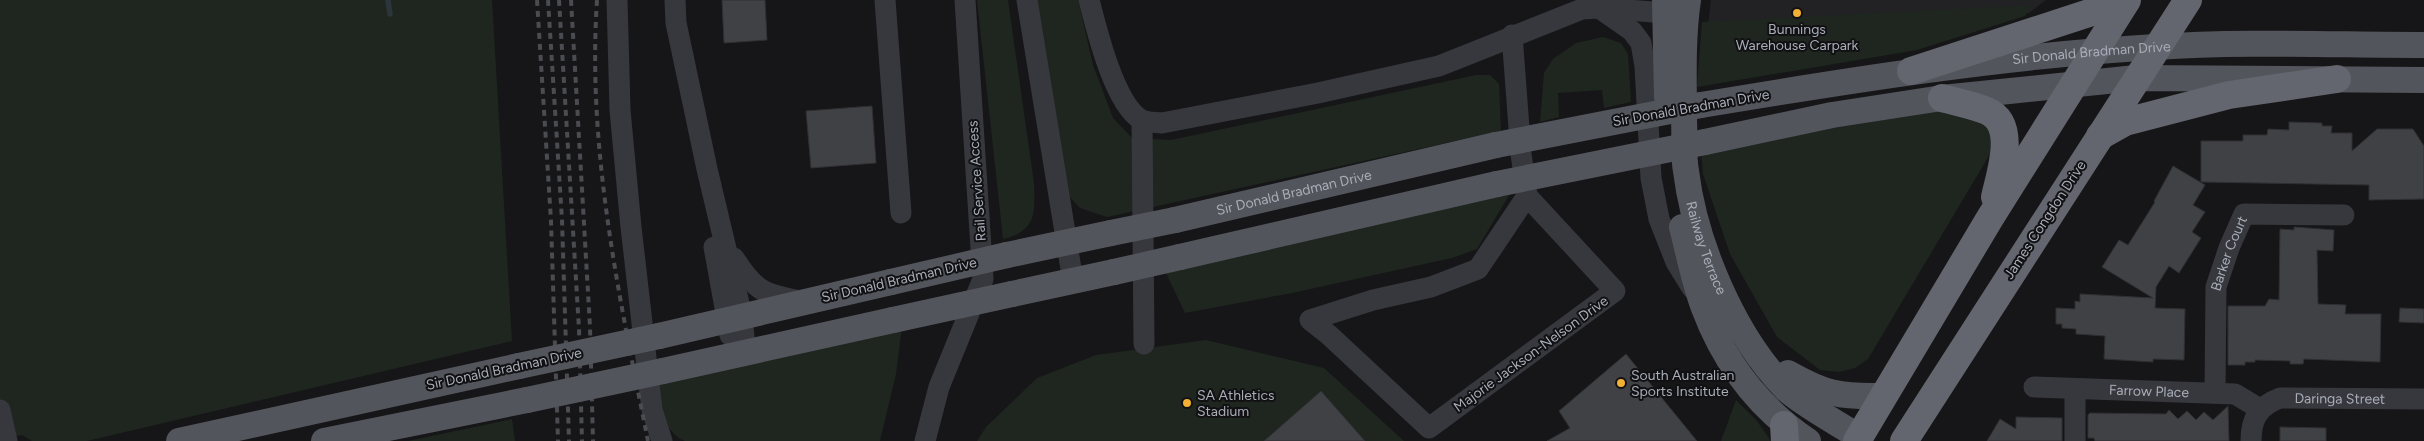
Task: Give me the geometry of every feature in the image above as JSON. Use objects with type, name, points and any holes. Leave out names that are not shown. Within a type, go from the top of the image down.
[{"type":"highway","name":"James Congdon Drive","points":[[1904,441],[2156,46],[2188,0]]},
{"type":"highway","points":[[1860,440],[1882,396],[1990,218],[2127,1]]},
{"type":"highway","points":[[1911,71],[2127,1]]},
{"type":"highway","points":[[2098,137],[2125,122],[2229,95],[2337,79]]},
{"type":"highway","points":[[1942,98],[1989,112],[2001,125],[2006,146],[1990,218]]},
{"type":"main road","name":"Railway Terrace","points":[[1676,7],[1665,69],[1672,171],[1681,224],[1704,308],[1731,366],[1785,433],[1808,441]]},
{"type":"main road","name":"Railway Terrace","points":[[1676,7],[1683,70],[1686,171],[1699,228],[1718,282],[1740,329],[1758,357],[1788,390],[1860,440]]},
{"type":"main road","name":"Sir Donald Bradman Drive","points":[[180,441],[659,336],[1066,242],[1175,220],[1496,145],[1701,105],[1911,71],[2156,46],[2424,45]]},
{"type":"main road","name":"Sir Donald Bradman Drive","points":[[324,441],[663,371],[1180,258],[1497,184],[1832,115],[1942,98],[2136,78],[2424,80]]},
{"type":"main road","points":[[1758,357],[1814,388],[1846,396],[1882,396]]},
{"type":"street","points":[[617,0],[620,110],[630,218],[652,410],[662,441]]},
{"type":"street","points":[[675,0],[676,23],[701,143],[723,235],[734,318]]},
{"type":"street","points":[[885,0],[901,212]]},
{"type":"street","name":"Rail Service Access","points":[[925,441],[939,387],[983,278],[966,0]]},
{"type":"street","points":[[1027,0],[1072,281]]},
{"type":"street","points":[[1088,0],[1120,96],[1128,110],[1142,121],[1162,123],[1439,66],[1512,35],[1582,9],[1676,7]]},
{"type":"street","points":[[1599,8],[1631,0]]},
{"type":"street","points":[[1599,8],[1632,31],[1640,44],[1645,66],[1651,178],[1659,220],[1676,262],[1704,308]]},
{"type":"street","points":[[1512,35],[1521,154],[1527,196]]},
{"type":"street","points":[[1142,121],[1144,344]]},
{"type":"street","points":[[701,143],[715,260],[734,318],[744,337],[741,354]]},
{"type":"street","name":"Majorie Jackson-Nelson Drive","points":[[1527,196],[1615,291],[1429,428],[1329,334],[1310,320],[1373,300],[1431,287],[1478,269],[1527,196]]},
{"type":"street","name":"Barker Court","points":[[2215,393],[2216,287],[2229,248],[2244,214],[2344,215]]},
{"type":"street","points":[[723,235],[747,278],[773,296],[804,302]]},
{"type":"street","name":"Farrow Place","points":[[2034,386],[2235,394],[2260,409]]},
{"type":"street","points":[[2074,389],[2075,441]]},
{"type":"street","name":"Daringa Street","points":[[2260,409],[2280,398],[2424,399]]},
{"type":"street","points":[[2251,441],[2254,420],[2260,409]]},
{"type":"street","points":[[0,410],[8,441]]},
{"type":"shaded area","points":[[0,0],[492,0],[512,341],[87,441],[32,441],[22,435],[0,440]]},
{"type":"shaded area","points":[[977,0],[1008,0],[1034,183],[1034,212],[1032,219],[1022,231],[1014,236],[1003,239]]},
{"type":"shaded area","points":[[1036,0],[1078,0],[1093,65],[1113,118],[1132,138],[1171,140],[1476,75],[1490,75],[1499,84],[1501,131],[1107,217],[1080,208],[1063,190]]},
{"type":"shaded area","points":[[1711,0],[2046,0],[2029,13],[1707,33]]},
{"type":"shaded area","points":[[2032,5],[2025,16],[1917,50],[1697,87],[1702,22]]},
{"type":"shaded area","points":[[1603,37],[1621,43],[1628,54],[1631,102],[1604,108],[1602,90],[1558,93],[1559,117],[1540,122],[1544,73],[1553,59],[1576,43]]},
{"type":"shaded area","points":[[1940,107],[1977,118],[1990,128],[1993,149],[1868,359],[1855,368],[1839,372],[1820,370],[1777,337],[1730,254],[1703,174],[1701,152]]},
{"type":"shaded area","points":[[1511,192],[1477,249],[1452,258],[1292,293],[1185,313],[1166,273]]},
{"type":"shaded area","points":[[902,327],[896,374],[880,441],[685,441],[677,436],[666,423],[661,407],[658,381]]},
{"type":"shaded area","name":"SA Athletics Stadium","points":[[1206,340],[1324,368],[1404,441],[977,441],[986,427],[1037,378],[1096,355]]},
{"type":"shaded area","points":[[1736,400],[1757,421],[1771,441],[1721,441]]},
{"type":"shaded area","points":[[512,419],[515,441],[408,441]]},
{"type":"building","points":[[722,0],[765,0],[767,40],[724,43]]},
{"type":"building","points":[[872,106],[876,163],[811,168],[806,111]]},
{"type":"building","points":[[2289,122],[2322,123],[2322,126],[2332,126],[2331,133],[2352,133],[2352,151],[2377,129],[2413,129],[2424,146],[2424,199],[2369,200],[2369,185],[2201,182],[2201,141],[2243,141],[2243,135],[2267,135],[2268,129],[2289,130]]},
{"type":"building","points":[[2173,166],[2205,185],[2193,205],[2205,212],[2192,232],[2201,238],[2179,273],[2169,266],[2156,287],[2155,308],[2185,309],[2184,360],[2153,359],[2153,362],[2104,359],[2105,336],[2076,334],[2076,329],[2062,328],[2062,324],[2056,324],[2056,308],[2075,309],[2075,301],[2080,302],[2080,294],[2153,298],[2102,267],[2119,240],[2128,245],[2155,202]]},
{"type":"building","points":[[2294,227],[2334,230],[2333,251],[2317,250],[2318,304],[2346,305],[2345,314],[2381,314],[2380,362],[2304,359],[2303,364],[2290,364],[2290,361],[2255,360],[2255,362],[2245,362],[2245,365],[2228,365],[2228,306],[2265,306],[2269,299],[2279,300],[2280,229],[2294,230]]},
{"type":"building","points":[[2400,308],[2424,309],[2424,323],[2399,322]]},
{"type":"building","name":"South Australian Sports Institute","points":[[1626,354],[1697,441],[1547,441],[1570,428],[1559,411]]},
{"type":"building","points":[[1321,391],[1365,441],[1264,441]]},
{"type":"building","points":[[2228,406],[2229,441],[2095,441],[2094,438],[2088,438],[2088,415],[2090,413],[2166,414],[2169,410],[2178,419],[2187,411],[2196,420],[2204,412],[2213,420]]},
{"type":"building","points":[[2016,417],[2062,418],[2062,441],[1987,441],[2000,419],[2016,429]]},
{"type":"building","points":[[2280,427],[2326,428],[2326,441],[2280,441]]},
{"type":"waterway","points":[[388,0],[390,14]]},
{"type":"railway","points":[[537,0],[551,221],[558,441]]},
{"type":"railway","points":[[548,0],[562,220],[569,441]]},
{"type":"railway","points":[[559,0],[579,329],[582,441]]},
{"type":"railway","points":[[571,0],[590,327],[593,441]]},
{"type":"railway","points":[[597,0],[595,56],[601,167],[616,277],[648,441]]},
{"type":"place","name":"Bunnings Warehouse Carpark","points":[[1797,13]]},
{"type":"place","name":"South Australian Sports Institute","points":[[1621,383]]},
{"type":"place","name":"SA Athletics Stadium","points":[[1187,403]]}]
